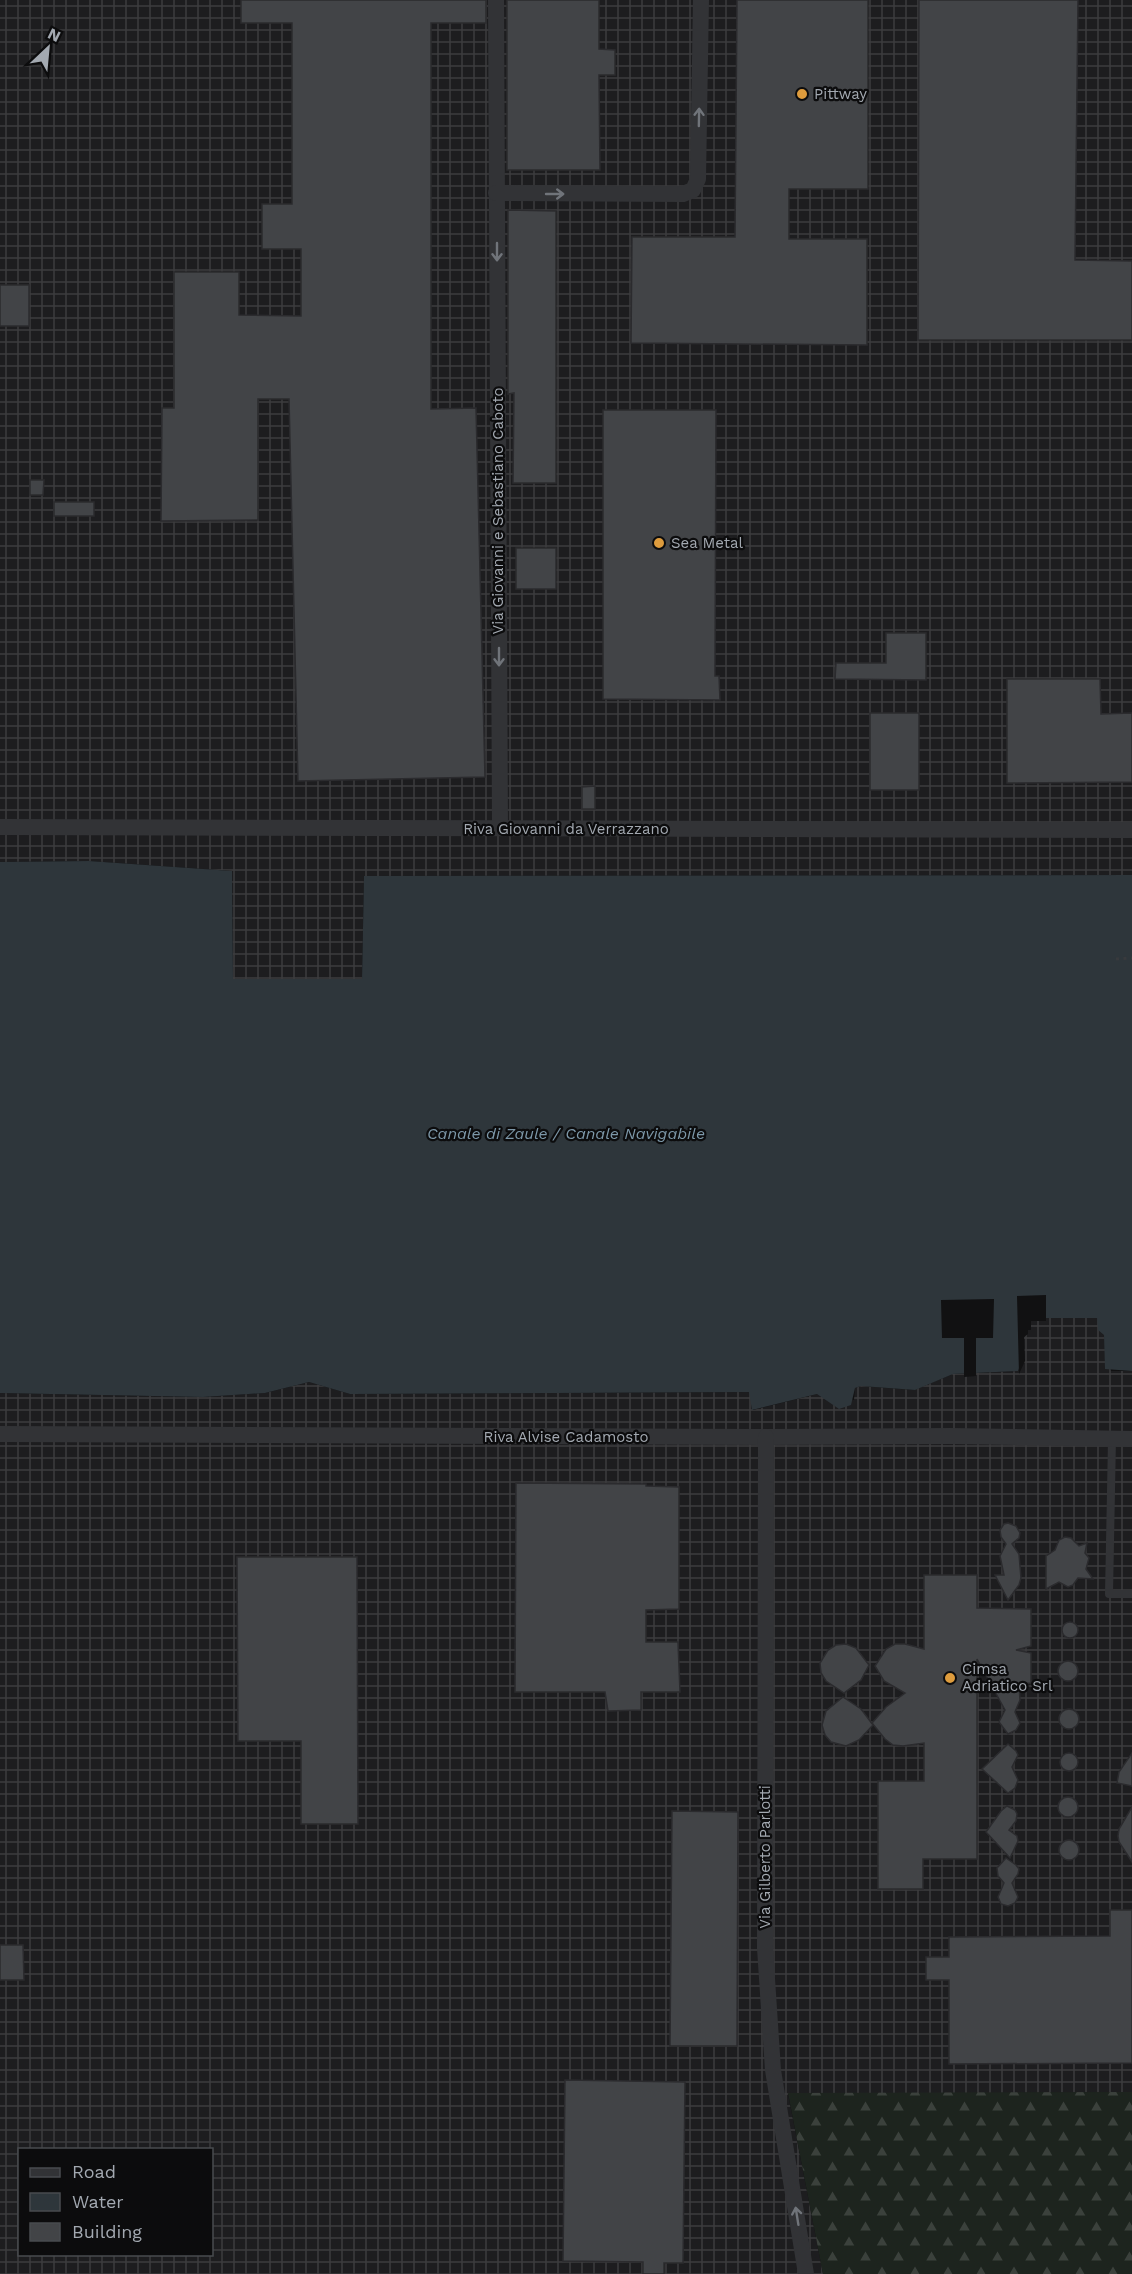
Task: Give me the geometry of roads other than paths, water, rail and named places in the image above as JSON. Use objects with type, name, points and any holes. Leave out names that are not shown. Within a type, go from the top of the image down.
[{"type":"street","name":"Via Giovanni e Sebastiano Caboto","points":[[496,0],[500,828]]},
{"type":"street","points":[[496,193],[683,194],[695,188],[698,175],[701,0]]},
{"type":"street","name":"Riva Giovanni da Verrazzano","points":[[0,827],[1132,830]]},
{"type":"street","name":"Riva Alvise Cadamosto","points":[[0,1434],[950,1436],[1132,1439]]},
{"type":"street","name":"Via Gilberto Parlotti","points":[[766,1437],[765,1948],[773,2070],[806,2274]]},
{"type":"lane","points":[[1112,1439],[1109,1594],[1132,1594]]},
{"type":"water","name":"Canale di Zaule / Canale Navigabile","points":[[89,861],[232,871],[233,979],[362,979],[364,876],[1132,875],[1132,1371],[1105,1369],[1104,1335],[1098,1330],[1097,1318],[1028,1318],[1021,1336],[1022,1360],[1018,1371],[953,1374],[915,1390],[861,1386],[855,1388],[851,1405],[839,1409],[817,1394],[752,1410],[749,1392],[350,1394],[309,1382],[265,1393],[203,1397],[0,1393],[0,862]]},
{"type":"place","name":"Pittway","points":[[802,94]]},
{"type":"place","name":"Sea Metal","points":[[659,543]]},
{"type":"place","name":"Cimsa Adriatico Srl","points":[[950,1678]]}]
